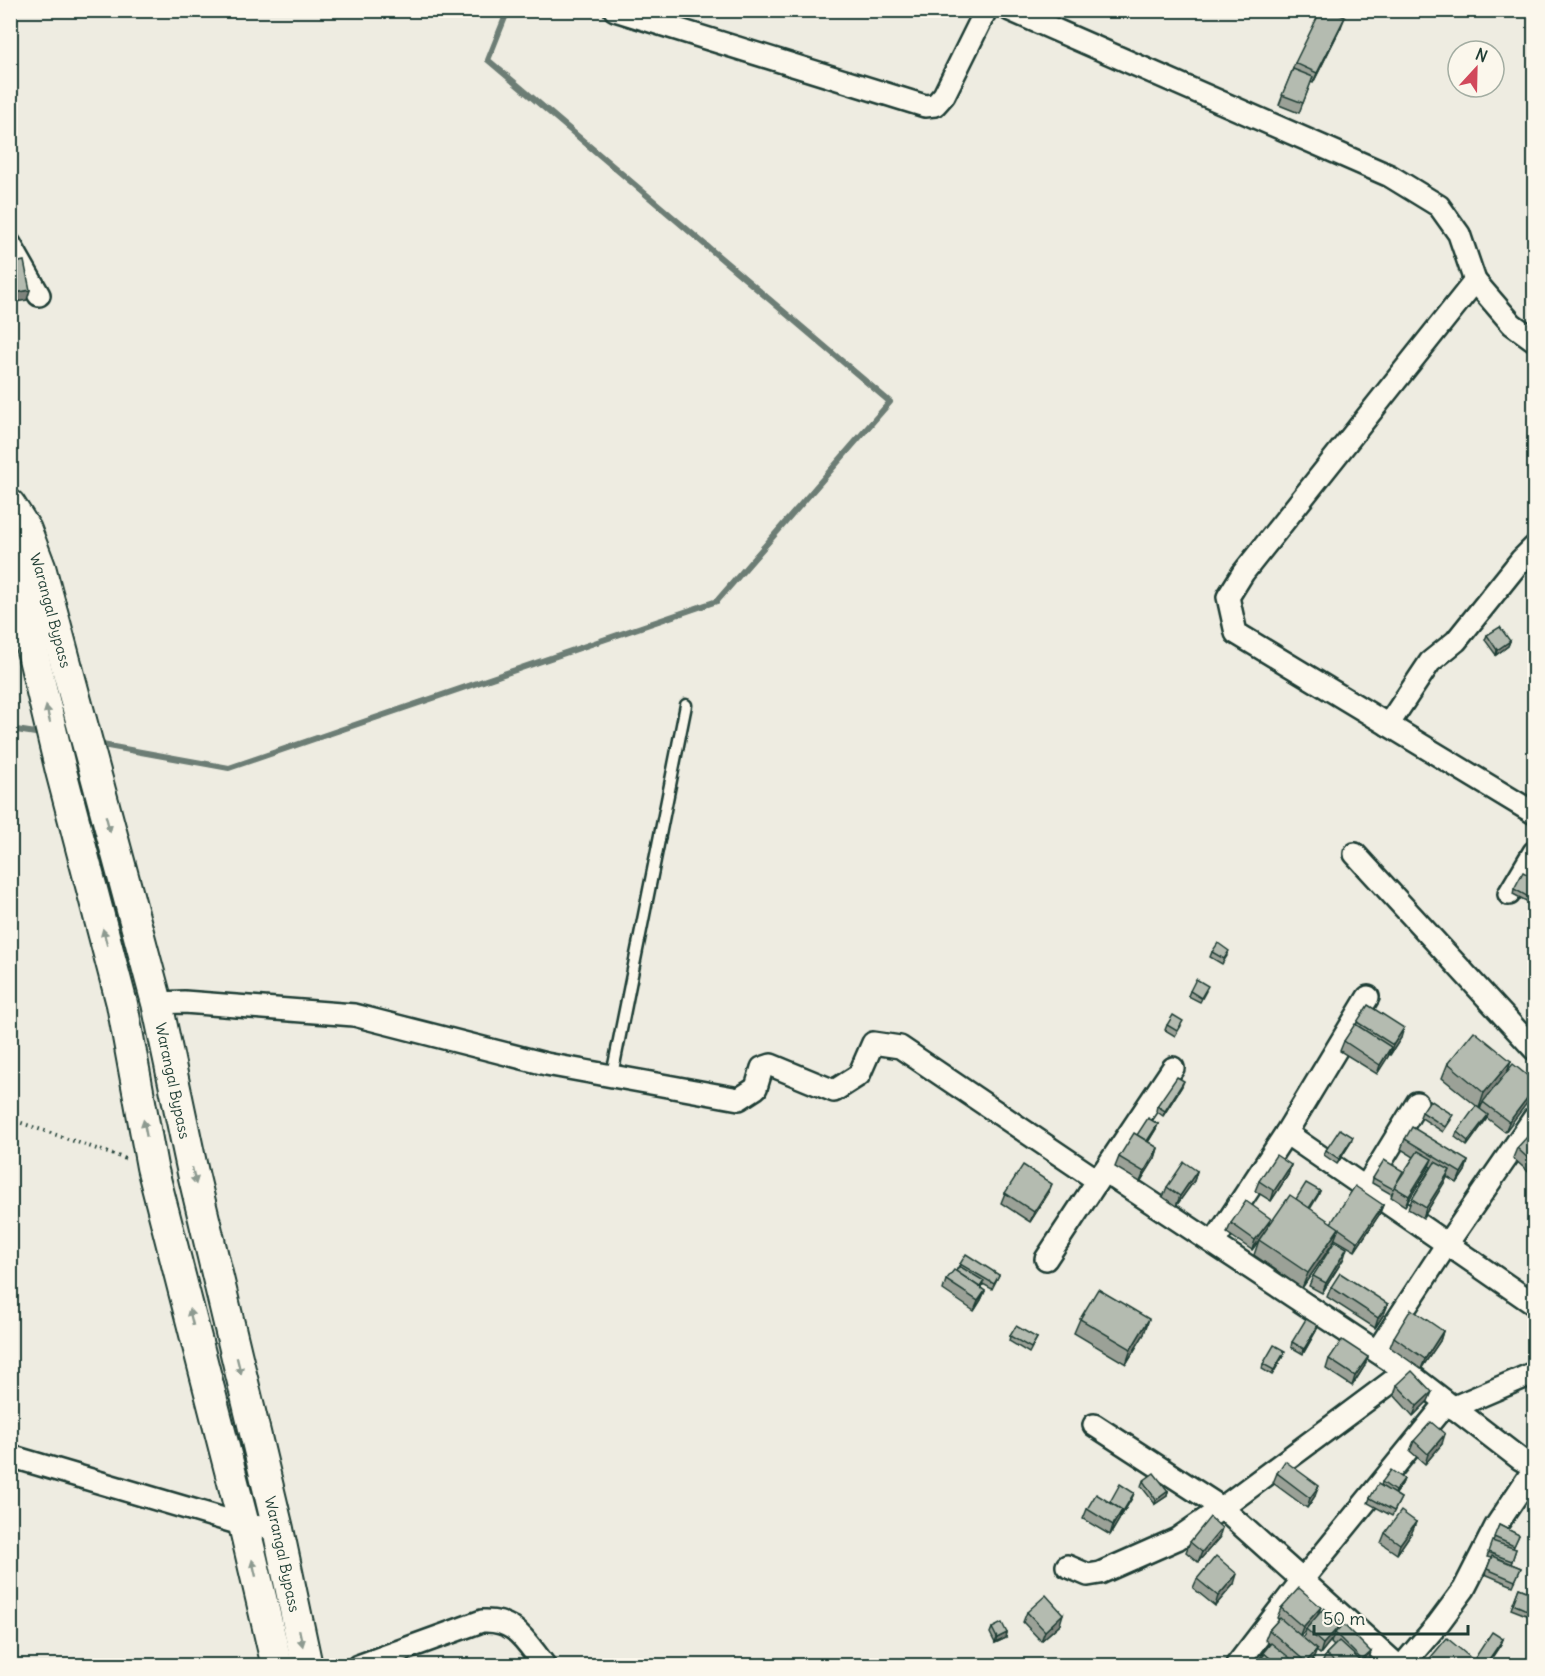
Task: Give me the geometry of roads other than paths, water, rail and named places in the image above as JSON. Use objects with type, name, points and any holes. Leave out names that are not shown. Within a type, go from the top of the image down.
[{"type":"main road","name":"Warangal Bypass","points":[[10,505],[26,530],[40,567],[47,650],[62,771],[122,1004],[153,1167],[244,1525],[277,1665]]},
{"type":"main road","name":"Warangal Bypass","points":[[10,558],[93,767],[157,1003],[193,1173],[278,1528],[307,1665]]},
{"type":"street","points":[[615,10],[925,106],[935,105],[944,95],[986,10]]},
{"type":"street","points":[[1010,10],[1390,176],[1439,206],[1459,234],[1475,281],[1512,324],[1534,340]]},
{"type":"street","points":[[10,244],[39,295]]},
{"type":"street","points":[[1475,281],[1243,573],[1228,597],[1236,633],[1534,813]]},
{"type":"street","points":[[1388,725],[1430,662],[1456,641],[1534,547]]},
{"type":"street","points":[[1509,894],[1534,852]]},
{"type":"street","points":[[1355,854],[1534,1049]]},
{"type":"street","points":[[1214,1242],[1286,1133],[1368,997]]},
{"type":"street","points":[[157,1003],[184,1002],[354,1015],[546,1064],[739,1099],[756,1088],[762,1068],[771,1065],[834,1090],[859,1075],[873,1043],[900,1047],[1101,1176],[1214,1242],[1406,1371],[1534,1468],[1496,1526],[1464,1589],[1445,1615],[1400,1665],[1222,1508],[1094,1425]]},
{"type":"street","points":[[1046,1259],[1173,1068]]},
{"type":"street","points":[[1365,1188],[1418,1103]]},
{"type":"street","points":[[1377,1352],[1447,1244],[1534,1118]]},
{"type":"street","points":[[1286,1133],[1534,1304]]},
{"type":"street","points":[[1067,1566],[1088,1575],[1100,1573],[1177,1539],[1406,1371]]},
{"type":"street","points":[[1236,1665],[1303,1579],[1449,1405],[1534,1373]]},
{"type":"street","points":[[10,1456],[244,1525],[278,1528]]},
{"type":"street","points":[[358,1665],[482,1621],[495,1620],[513,1627],[545,1665]]},
{"type":"lane","points":[[612,1075],[686,705]]},
{"type":"waterway","points":[[97,744],[229,768],[717,601],[890,402],[488,60],[508,10]]},
{"type":"waterway","points":[[10,729],[42,734]]}]
